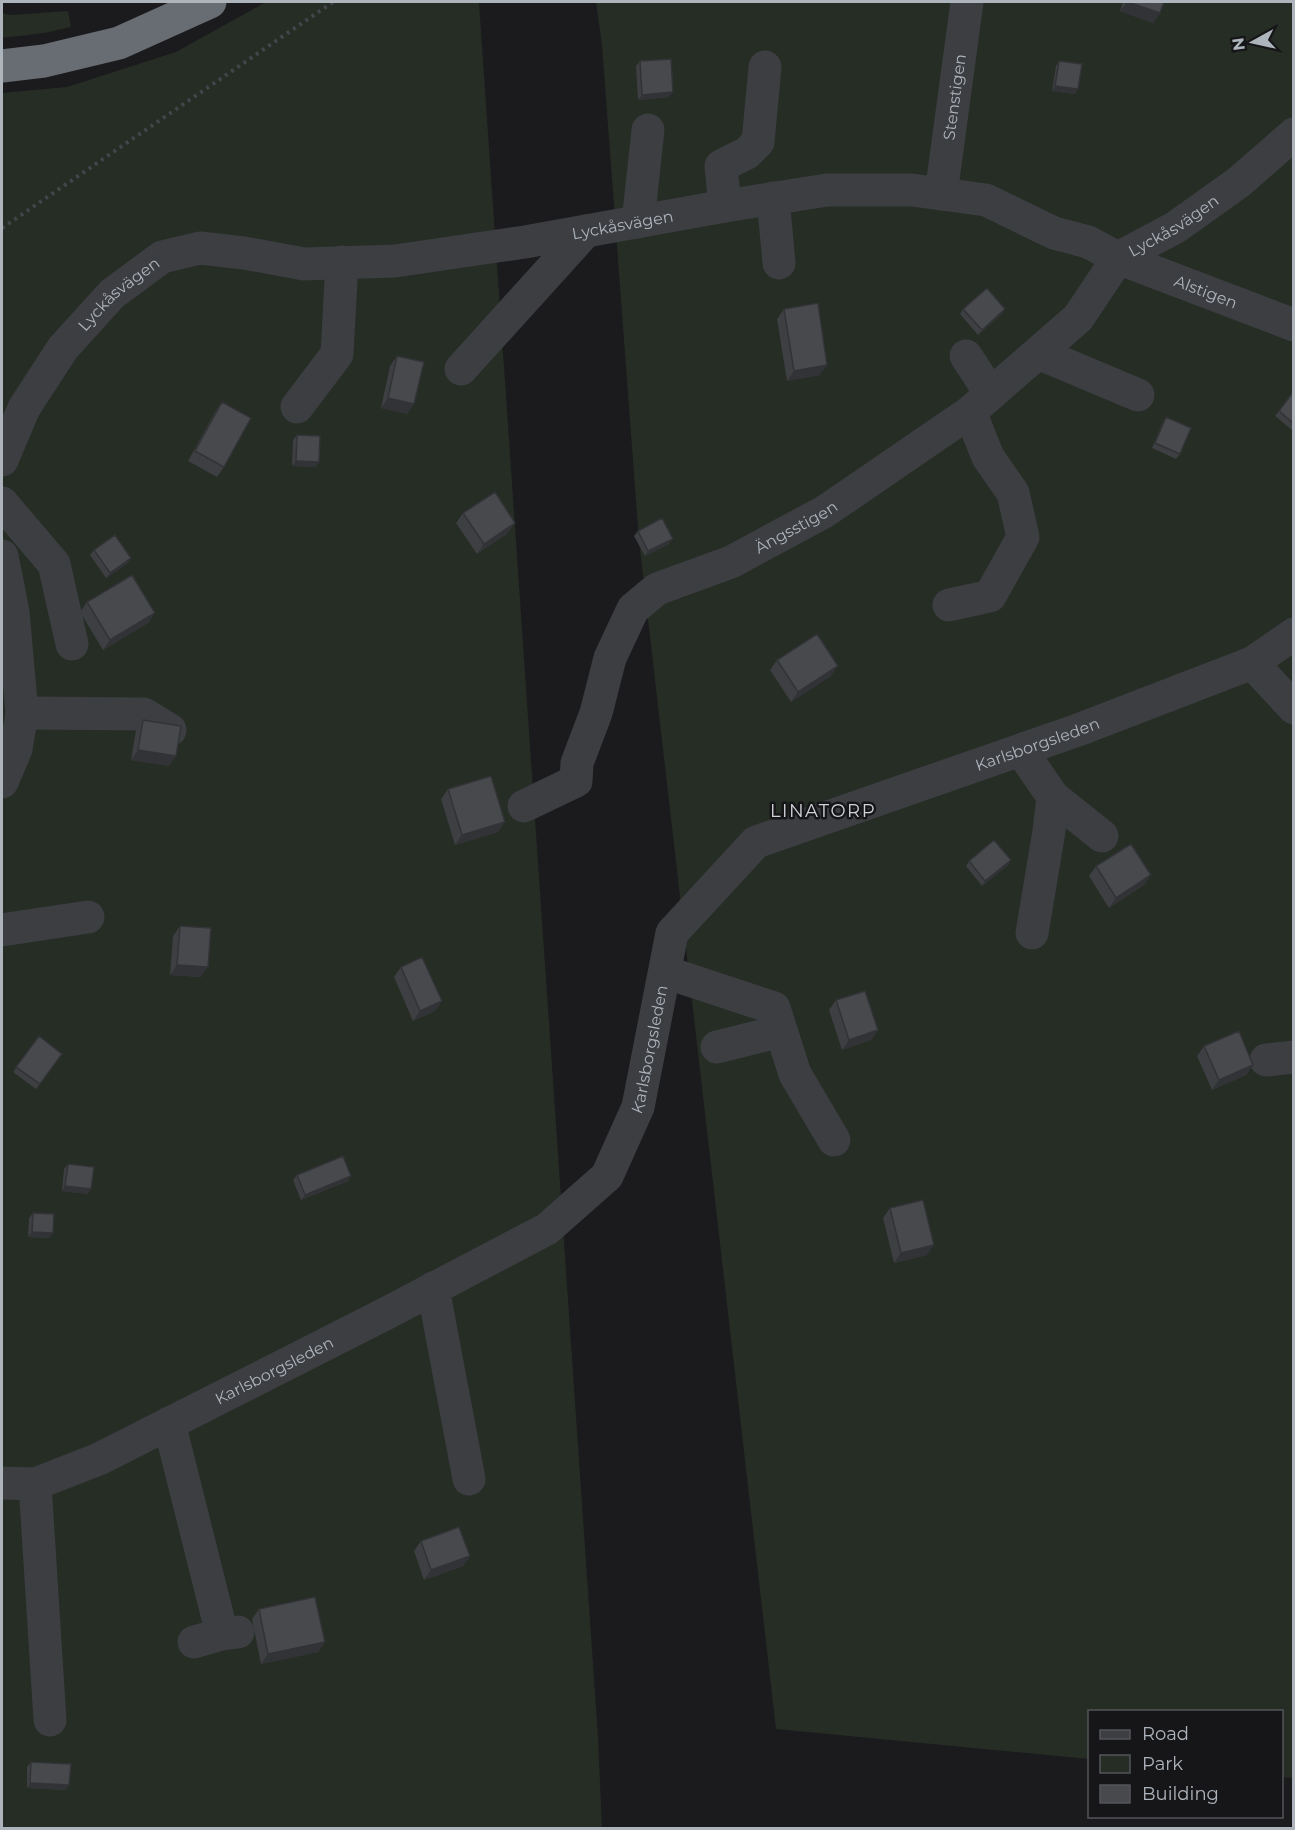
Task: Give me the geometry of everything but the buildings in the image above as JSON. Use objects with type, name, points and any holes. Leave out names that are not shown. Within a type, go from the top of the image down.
[{"type":"highway","points":[[2,66],[44,61],[119,43],[210,2]]},
{"type":"street","name":"Stenstigen","points":[[941,194],[967,2]]},
{"type":"street","points":[[725,206],[721,166],[747,153],[758,142],[765,68]]},
{"type":"street","points":[[638,222],[648,129]]},
{"type":"street","name":"Lyckåsvägen","points":[[2,460],[24,408],[63,348],[112,294],[162,257],[200,248],[304,264],[395,261],[525,242],[827,190],[912,190],[986,200],[1054,233],[1088,242],[1118,258],[1176,227],[1239,183],[1293,134]]},
{"type":"street","points":[[773,198],[779,263]]},
{"type":"street","points":[[461,369],[586,231]]},
{"type":"street","name":"Alstigen","points":[[1118,258],[1293,325]]},
{"type":"street","name":"Ängsstigen","points":[[524,806],[576,782],[577,763],[596,713],[610,658],[633,609],[657,589],[731,562],[824,512],[980,403],[1078,318],[1118,258]]},
{"type":"street","points":[[297,407],[337,354],[342,262]]},
{"type":"street","points":[[1038,353],[1138,395]]},
{"type":"street","points":[[949,604],[990,596],[1023,537],[1012,493],[988,457],[980,403],[966,356]]},
{"type":"street","points":[[2,503],[54,564],[72,644]]},
{"type":"street","points":[[2,556],[13,612],[22,714],[16,749],[2,782]]},
{"type":"street","name":"Karlsborgsleden","points":[[2,1483],[35,1484],[99,1459],[547,1228],[607,1176],[638,1107],[672,933],[756,842],[1021,750],[1252,663],[1293,634]]},
{"type":"street","points":[[1252,663],[1293,708]]},
{"type":"street","points":[[22,714],[144,714],[170,730]]},
{"type":"street","points":[[1021,750],[1053,797],[1102,836]]},
{"type":"street","points":[[1032,933],[1050,831],[1053,797]]},
{"type":"street","points":[[2,930],[88,917]]},
{"type":"street","points":[[665,972],[774,1008],[795,1074],[834,1140]]},
{"type":"street","points":[[717,1047],[781,1031]]},
{"type":"street","points":[[433,1288],[470,1479]]},
{"type":"street","points":[[169,1423],[218,1636]]},
{"type":"street","points":[[35,1484],[50,1720]]},
{"type":"path","points":[[2,228],[333,2]]},
{"type":"green space","points":[[266,2],[479,2],[598,1737],[602,1828],[2,1828],[2,93],[67,87],[176,52]]},
{"type":"green space","points":[[596,2],[1293,2],[1293,1778],[1283,1777],[1283,1710],[1088,1710],[1088,1759],[776,1729],[639,541],[602,45]]},
{"type":"green space","points":[[68,11],[71,27],[2,38],[2,13],[10,15]]},
{"type":"district","name":"LINATORP","points":[[823,811]]}]
